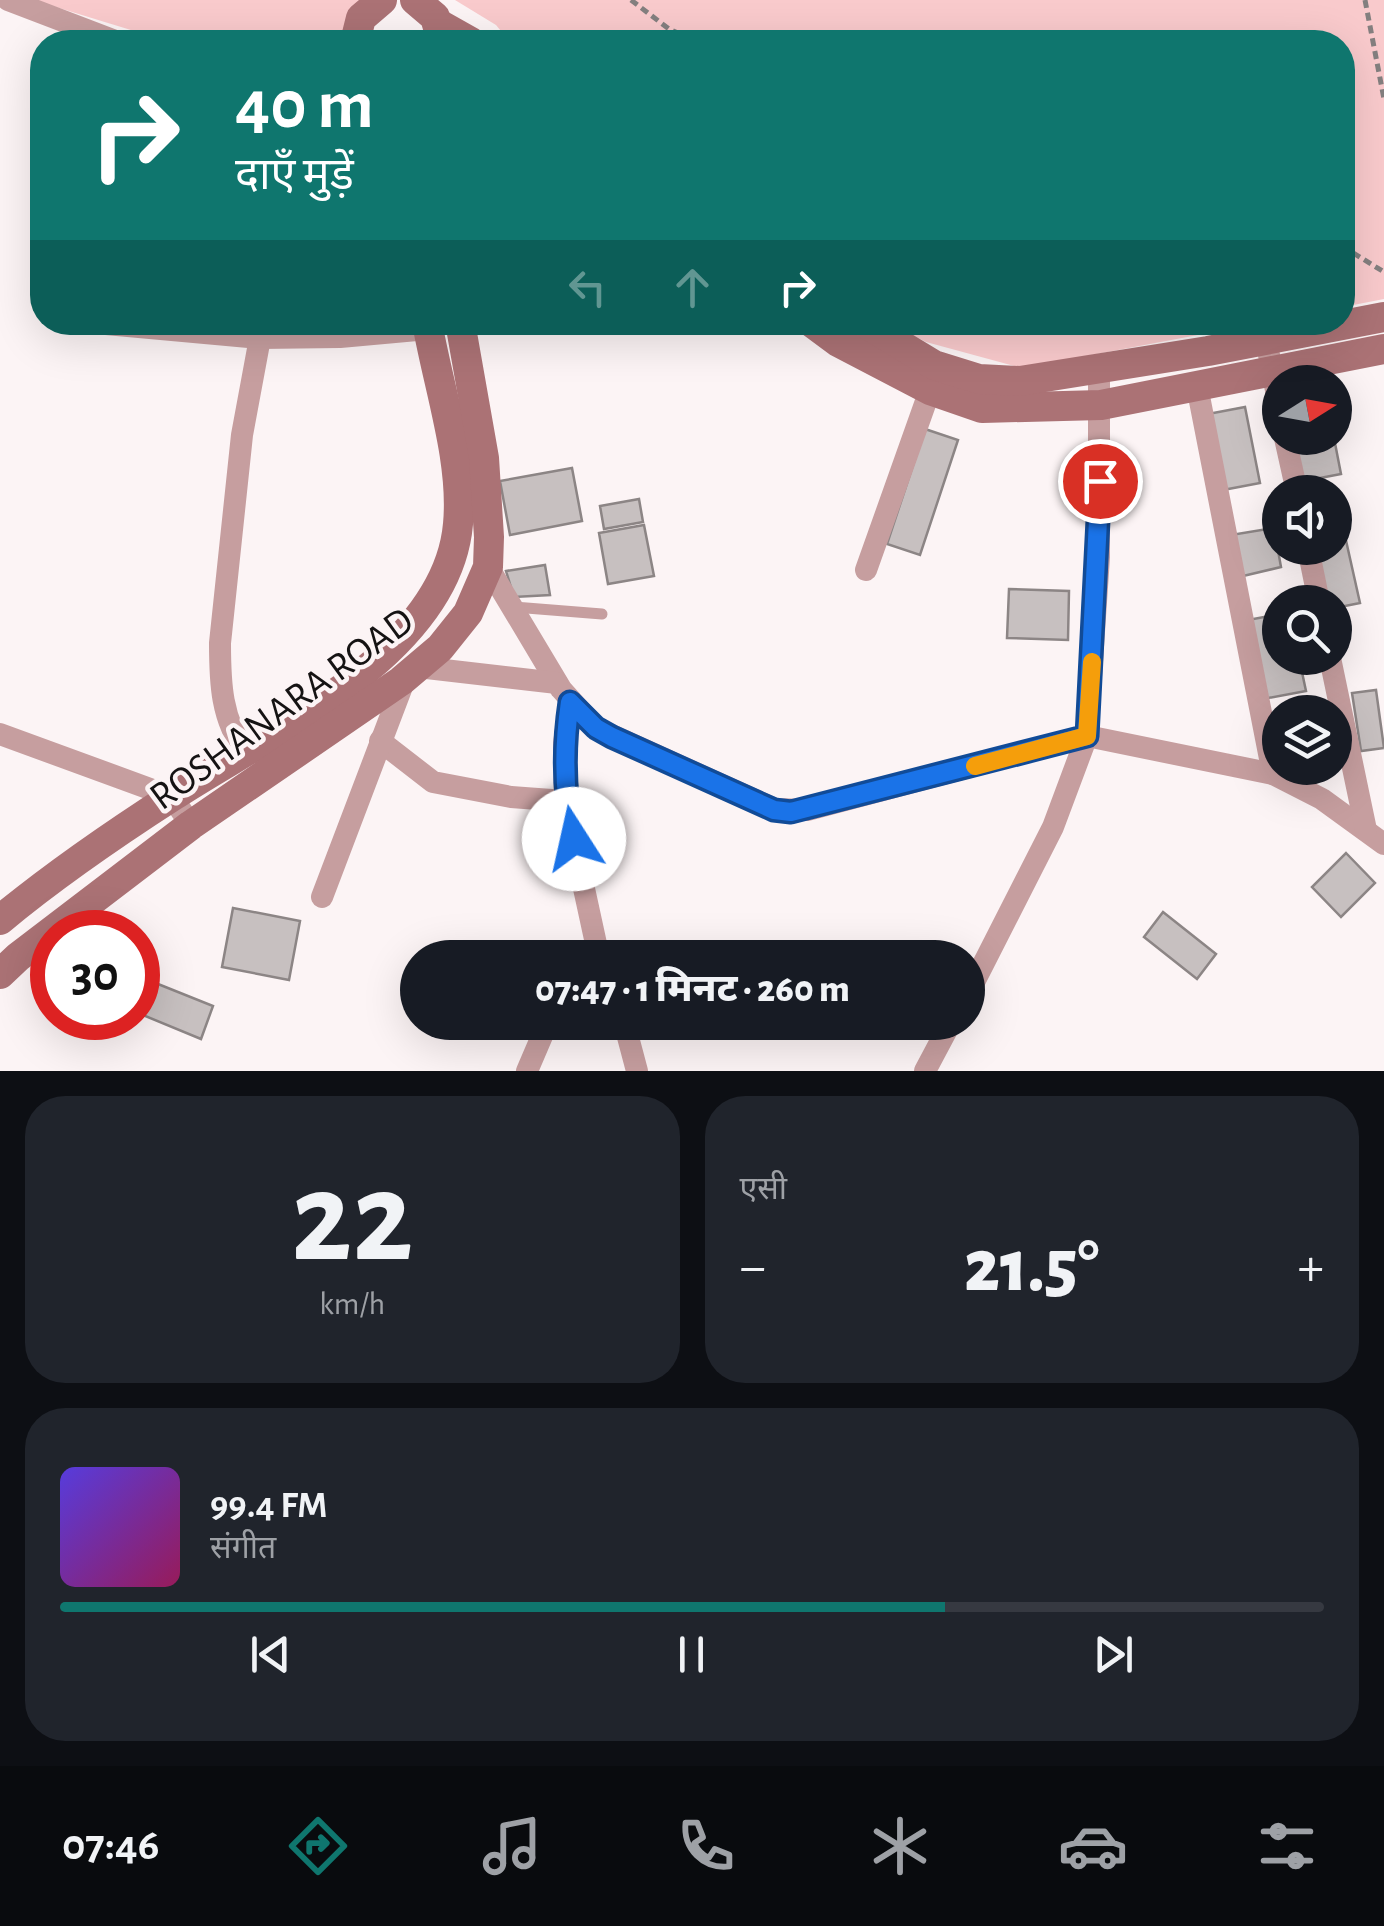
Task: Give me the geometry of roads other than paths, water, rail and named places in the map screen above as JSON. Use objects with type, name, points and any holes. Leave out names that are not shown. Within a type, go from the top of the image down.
[{"type":"street","points":[[8,0],[87,30]]},
{"type":"street","points":[[358,30],[361,18],[382,0]]},
{"type":"street","points":[[415,0],[431,12],[439,30]]},
{"type":"street","points":[[1355,323],[1384,317]]},
{"type":"street","points":[[227,335],[349,335]]},
{"type":"street","name":"ROSHANARA ROAD","points":[[0,920],[172,797],[352,680],[386,653],[438,594],[458,527],[459,485],[430,335]]},
{"type":"street","name":"ROSHANARA ROAD","points":[[0,974],[18,956],[192,825],[412,672],[440,648],[468,613],[488,567],[490,537],[484,458],[462,335]]},
{"type":"street","points":[[829,335],[930,390],[982,408],[1101,405],[1262,374]]},
{"type":"street","points":[[884,335],[934,365],[980,379],[1020,381],[1292,335]]},
{"type":"street","points":[[246,752],[234,736],[226,714],[220,643],[242,434],[260,338]]},
{"type":"street","points":[[1266,340],[1271,365]]},
{"type":"street","points":[[1306,365],[1384,349]]},
{"type":"street","points":[[985,961],[1053,827],[1087,736],[1098,557],[1099,370]]},
{"type":"street","points":[[1197,386],[1262,718]]},
{"type":"street","points":[[866,570],[930,390]]},
{"type":"street","points":[[488,567],[564,693],[596,728],[774,810],[791,812],[1087,736],[1262,772]]},
{"type":"street","points":[[322,897],[380,741],[412,672],[564,693]]},
{"type":"street","points":[[1334,675],[1375,837]]},
{"type":"street","points":[[564,693],[565,802],[592,940]]},
{"type":"street","points":[[0,734],[172,797],[192,825]]},
{"type":"street","points":[[380,741],[433,782],[565,802]]},
{"type":"street","points":[[1295,785],[1322,799],[1375,837]]},
{"type":"street","points":[[527,1071],[540,1040]]},
{"type":"street","points":[[628,1040],[636,1071]]},
{"type":"street","points":[[924,1071],[942,1040]]},
{"type":"lane","points":[[514,607],[602,614]]}]
